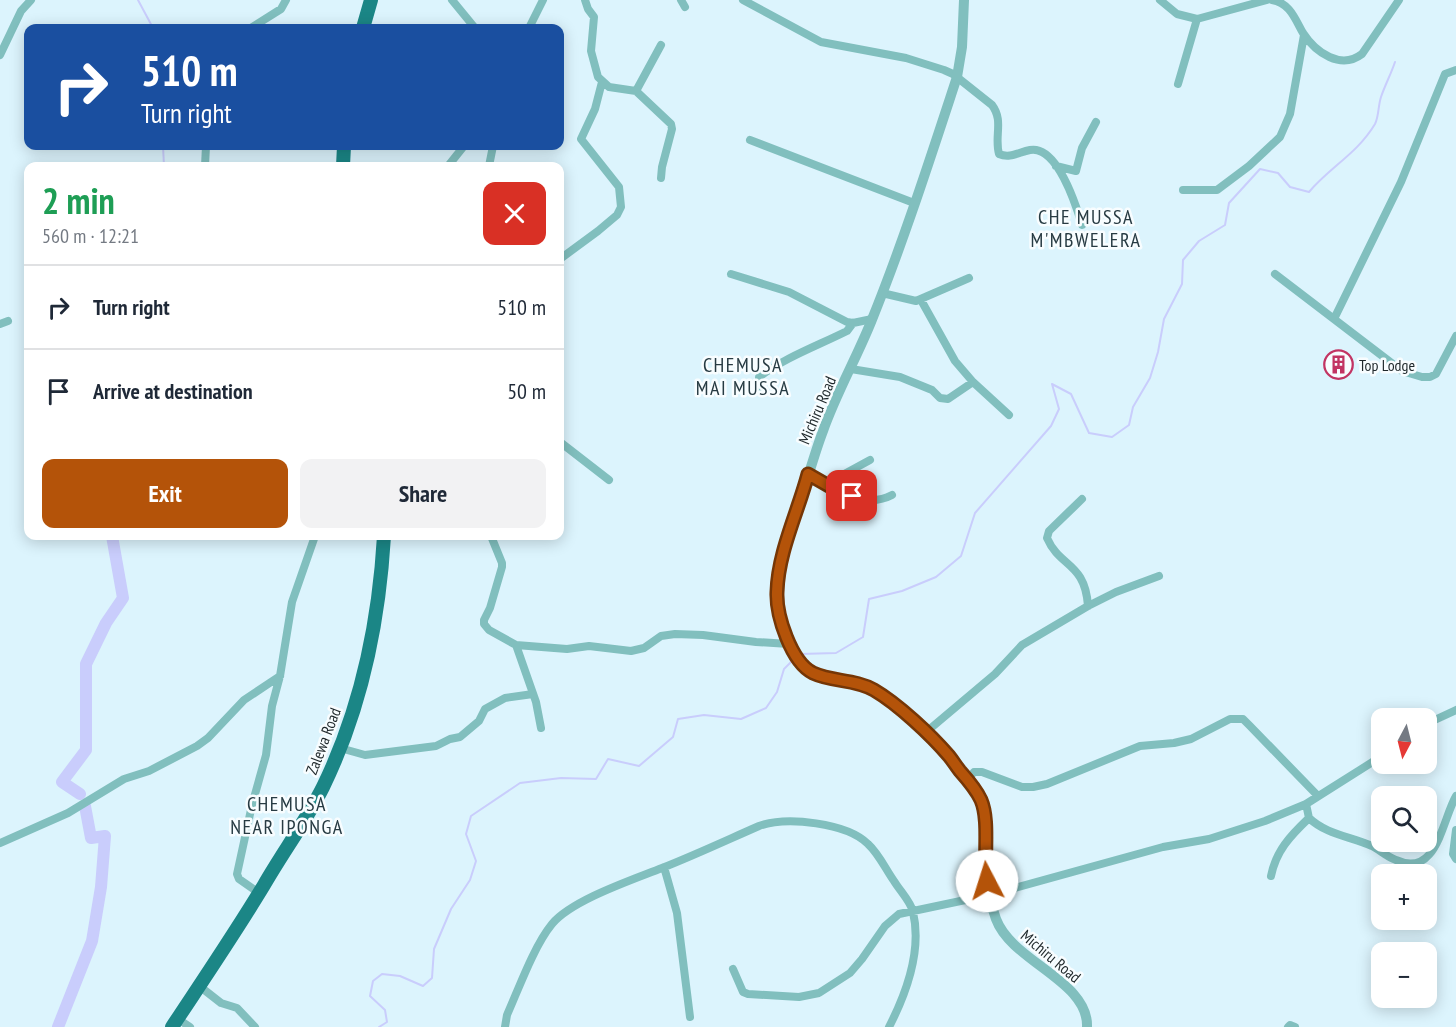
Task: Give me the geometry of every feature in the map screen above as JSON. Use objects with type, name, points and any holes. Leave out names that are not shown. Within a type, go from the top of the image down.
[{"type":"highway","points":[[364,24],[371,0]]},
{"type":"highway","name":"Zalewa Road","points":[[175,1023],[259,893],[322,788],[340,748],[365,670],[378,600],[384,540]]},
{"type":"street","points":[[0,55],[21,11],[31,0]]},
{"type":"street","points":[[257,24],[280,9],[286,0]]},
{"type":"street","points":[[452,0],[472,24]]},
{"type":"street","points":[[532,24],[543,0]]},
{"type":"street","points":[[585,0],[594,17],[592,57],[598,77],[615,89],[636,91],[671,124],[672,129],[661,178]]},
{"type":"street","points":[[743,0],[821,42],[906,58],[944,70],[957,77],[996,110],[1000,125],[996,137],[999,154],[1009,156],[1029,150],[1046,153],[1073,194],[1082,225]]},
{"type":"street","name":"Michiru Road","points":[[964,0],[962,47],[957,77],[882,293],[824,429],[808,474],[778,577],[778,607],[789,644],[807,669],[824,676],[869,687],[906,713],[948,755],[968,779],[981,799],[985,811],[984,868],[989,895],[1000,928],[1008,940],[1080,1000],[1087,1016],[1087,1027]]},
{"type":"street","points":[[1160,0],[1177,14],[1197,19],[1267,0]]},
{"type":"street","points":[[1272,0],[1279,1],[1288,8],[1304,35],[1328,58],[1343,61],[1354,60],[1362,54],[1399,0]]},
{"type":"street","points":[[1178,84],[1197,19]]},
{"type":"street","points":[[1183,190],[1216,190],[1249,166],[1280,137],[1290,114],[1304,35]]},
{"type":"street","points":[[636,91],[661,45]]},
{"type":"street","points":[[1334,319],[1401,182],[1445,74],[1456,70]]},
{"type":"street","points":[[564,256],[617,215],[621,207],[619,187],[582,139],[595,109],[602,82]]},
{"type":"street","points":[[1056,166],[1076,171],[1082,148],[1096,122]]},
{"type":"street","points":[[750,140],[914,203]]},
{"type":"street","points":[[451,162],[461,150]]},
{"type":"street","points":[[730,274],[789,291],[847,322],[872,319]]},
{"type":"street","points":[[1275,274],[1402,371],[1430,377],[1438,371],[1456,336]]},
{"type":"street","points":[[882,293],[921,300],[940,289],[969,278]]},
{"type":"street","points":[[921,300],[944,337],[955,361],[973,382],[1009,415]]},
{"type":"street","points":[[759,387],[759,377],[768,370],[810,347],[847,331],[853,323]]},
{"type":"street","points":[[851,369],[900,377],[932,390],[944,399],[948,399],[973,382]]},
{"type":"street","points":[[564,445],[609,480]]},
{"type":"street","points":[[826,484],[870,460]]},
{"type":"street","points":[[808,474],[841,493],[863,498],[886,498],[892,495]]},
{"type":"street","points":[[1082,499],[1049,531],[1047,538],[1056,552],[1082,579],[1087,591],[1088,606]]},
{"type":"street","points":[[259,893],[238,879],[237,874],[252,805],[262,775],[272,706],[280,676],[292,603],[314,540]]},
{"type":"street","points":[[493,540],[502,567],[484,624],[489,630],[516,645],[567,649],[590,646],[631,651],[644,648],[661,636],[675,634],[702,634],[789,644]]},
{"type":"street","points":[[925,733],[995,674],[1022,645],[1088,606],[1116,592],[1159,576]]},
{"type":"street","points":[[516,645],[533,694],[541,728]]},
{"type":"street","points":[[0,843],[68,813],[124,779],[149,771],[197,746],[208,738],[244,700],[280,676]]},
{"type":"street","points":[[340,748],[364,755],[436,746],[460,737],[479,721],[485,708],[506,698],[533,694]]},
{"type":"street","points":[[1437,719],[1456,710]]},
{"type":"street","points":[[968,779],[974,772],[982,772],[1023,787],[1047,784],[1140,746],[1180,742],[1203,734],[1230,719],[1239,718],[1250,726],[1318,796]]},
{"type":"street","points":[[733,969],[743,992],[748,994],[799,997],[819,993],[850,973],[892,918],[913,909],[989,895],[1163,847],[1209,839],[1265,821],[1306,804],[1371,763]]},
{"type":"street","points":[[1306,804],[1309,818],[1328,832],[1373,847],[1396,860],[1414,864],[1422,861],[1433,850],[1456,796]]},
{"type":"street","points":[[1271,876],[1279,851],[1287,839],[1309,818]]},
{"type":"street","points":[[505,1027],[507,1015],[542,938],[553,923],[571,907],[770,822],[796,820],[843,830],[864,840],[913,909],[915,929],[911,965],[904,994],[889,1027]]},
{"type":"street","points":[[1456,830],[1453,854],[1456,859]]},
{"type":"street","points":[[664,867],[677,913],[690,1017]]},
{"type":"street","points":[[198,985],[221,1003],[237,1008],[255,1027]]},
{"type":"street","points":[[175,1023],[190,1027]]},
{"type":"street","points":[[1287,1027],[1295,1027]]},
{"type":"waterway","points":[[138,0],[151,24]]},
{"type":"waterway","points":[[800,654],[836,653],[863,637],[869,599],[902,591],[936,577],[961,556],[975,513],[1051,426],[1059,409],[1052,384],[1071,394],[1089,433],[1112,437],[1129,425],[1133,407],[1150,378],[1164,319],[1182,284],[1183,260],[1199,241],[1225,225],[1229,203],[1260,169],[1278,173],[1290,187],[1309,192],[1352,152],[1375,124],[1381,97],[1395,62]]},
{"type":"waterway","points":[[163,150],[164,162]]},
{"type":"waterway","points":[[80,794],[62,782],[86,750],[86,664],[106,623],[123,598],[113,540]]},
{"type":"waterway","points":[[379,1027],[387,1022],[385,1010],[370,996],[373,981],[382,974],[400,976],[423,986],[432,978],[434,949],[451,909],[470,880],[476,861],[466,834],[471,816],[520,783],[561,778],[596,779],[608,759],[639,766],[673,737],[678,719],[704,715],[741,719],[766,708],[777,692],[784,669],[793,660]]},
{"type":"waterway","points":[[58,1027],[92,941],[101,887],[105,836],[91,838],[85,806]]},
{"type":"place","name":"Top Lodge","points":[[1338,365]]},
{"type":"district","name":"CHE MUSSA M'MBWELERA","points":[[1086,228]]},
{"type":"district","name":"CHEMUSA MAI MUSSA","points":[[743,376]]},
{"type":"district","name":"CHEMUSA NEAR IPONGA","points":[[287,816]]},
{"type":"route","points":[[852,496],[841,493],[808,474],[778,577],[778,607],[789,644],[800,662],[813,673],[851,681],[875,690],[906,713],[948,755],[968,779],[981,799],[985,811],[984,868],[987,881]]}]
